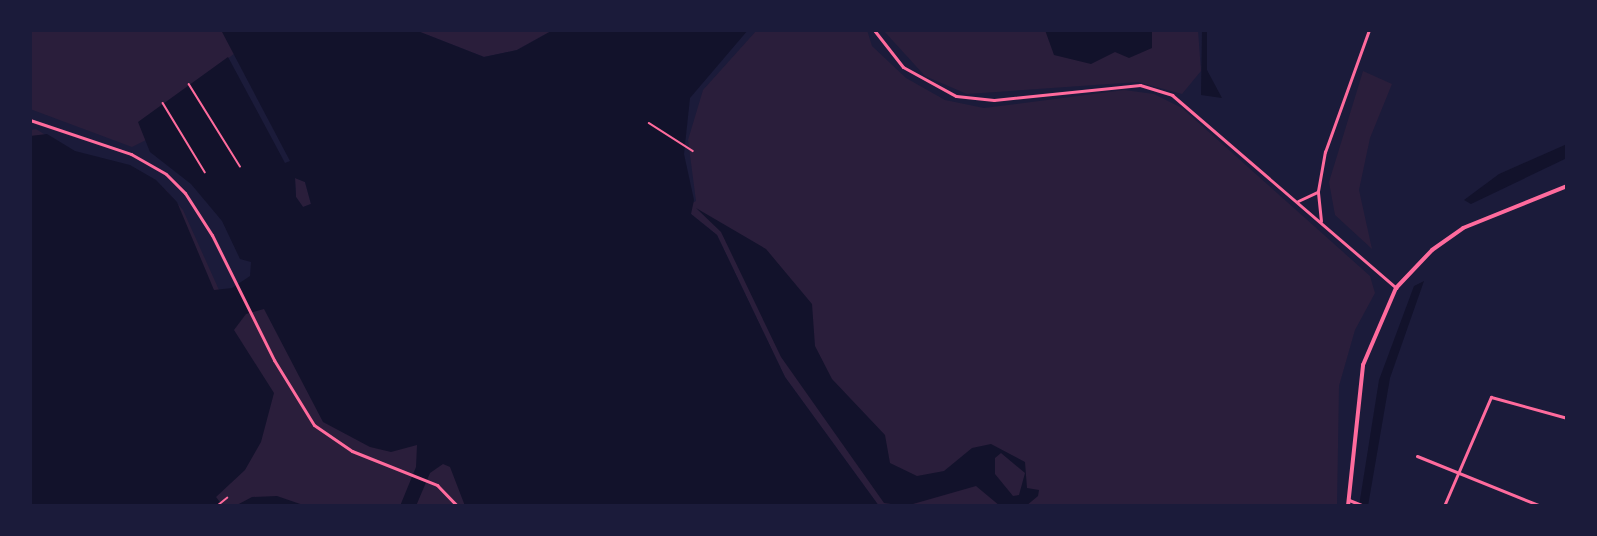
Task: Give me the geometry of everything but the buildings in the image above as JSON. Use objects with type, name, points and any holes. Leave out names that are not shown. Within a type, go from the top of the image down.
[{"type":"street","points":[[874,30],[903,67],[956,96],[994,100],[1140,85],[1172,95],[1396,288]]},
{"type":"street","points":[[1321,222],[1318,191],[1328,141],[1369,30]]},
{"type":"street","points":[[30,120],[154,165],[186,192],[212,235],[274,360],[314,425],[352,452],[407,469],[437,485],[457,506]]},
{"type":"street","points":[[1364,506],[1357,501],[1349,504],[1363,365],[1396,288],[1432,250],[1463,228],[1567,186]]},
{"type":"street","points":[[1294,200],[1308,201],[1318,191]]},
{"type":"street","points":[[1444,506],[1491,397],[1567,418]]},
{"type":"street","points":[[1417,456],[1540,506]]},
{"type":"path","points":[[189,84],[240,166]]},
{"type":"path","points":[[163,103],[205,172]]},
{"type":"path","points":[[649,123],[693,151]]},
{"type":"path","points":[[217,506],[227,498]]},
{"type":"shaded area","points":[[30,30],[222,30],[235,53],[145,123],[150,138],[132,147],[30,109]]},
{"type":"shaded area","points":[[221,30],[415,30],[484,57],[517,50],[553,30],[748,30],[690,98],[684,154],[694,200],[691,214],[717,235],[785,377],[879,506],[465,506],[450,467],[443,464],[430,473],[416,506],[400,506],[416,467],[417,445],[391,452],[370,447],[323,422],[264,309],[246,314],[234,330],[274,393],[261,442],[245,470],[216,497],[223,506],[30,506],[30,136],[47,134],[75,151],[130,165],[156,180],[177,202],[214,290],[232,288],[250,276],[251,262],[240,259],[222,221],[191,184],[150,152],[138,122],[228,57],[285,163],[290,161]],"holes":[[[295,178],[305,182],[311,204],[303,207],[296,197]]]},
{"type":"shaded area","points":[[415,30],[553,30],[517,50],[484,57]]},
{"type":"shaded area","points":[[757,30],[867,30],[872,46],[906,78],[945,100],[984,108],[1124,90],[1154,94],[1182,108],[1370,276],[1375,293],[1355,330],[1339,386],[1337,506],[879,506],[785,377],[717,235],[691,214],[689,205],[696,201],[688,140],[703,90]]},
{"type":"shaded area","points":[[883,30],[1198,30],[1201,71],[1182,94],[1138,82],[967,94],[925,76]]},
{"type":"shaded area","points":[[1045,30],[1152,30],[1152,48],[1129,58],[1115,52],[1091,64],[1054,55]]},
{"type":"shaded area","points":[[1202,30],[1207,30],[1207,70],[1222,98],[1201,95]]},
{"type":"shaded area","points":[[1363,71],[1392,84],[1370,138],[1359,190],[1372,249],[1335,215],[1329,182]]},
{"type":"shaded area","points":[[36,129],[71,151],[166,190],[183,210],[233,321],[266,300],[418,442],[426,451],[405,506],[30,506],[30,130]]},
{"type":"shaded area","points":[[1567,144],[1567,158],[1471,204],[1464,200],[1499,174]]},
{"type":"shaded area","points":[[295,178],[305,182],[311,204],[303,207],[296,197]]},
{"type":"shaded area","points":[[696,208],[766,249],[812,304],[815,346],[832,379],[885,435],[890,463],[917,476],[944,471],[972,448],[991,444],[1025,462],[1027,488],[1039,490],[1038,496],[1026,506],[1000,506],[976,486],[906,506],[884,503],[781,357],[721,232]],"holes":[[[1001,453],[1025,473],[1019,495],[1013,496],[995,474],[995,458]]]},
{"type":"shaded area","points":[[1424,281],[1390,378],[1368,506],[1359,506],[1379,380],[1414,286]]},
{"type":"shaded area","points":[[442,459],[457,463],[479,506],[413,506],[427,470]]},
{"type":"shaded area","points":[[277,496],[306,506],[235,506],[252,497]]}]
